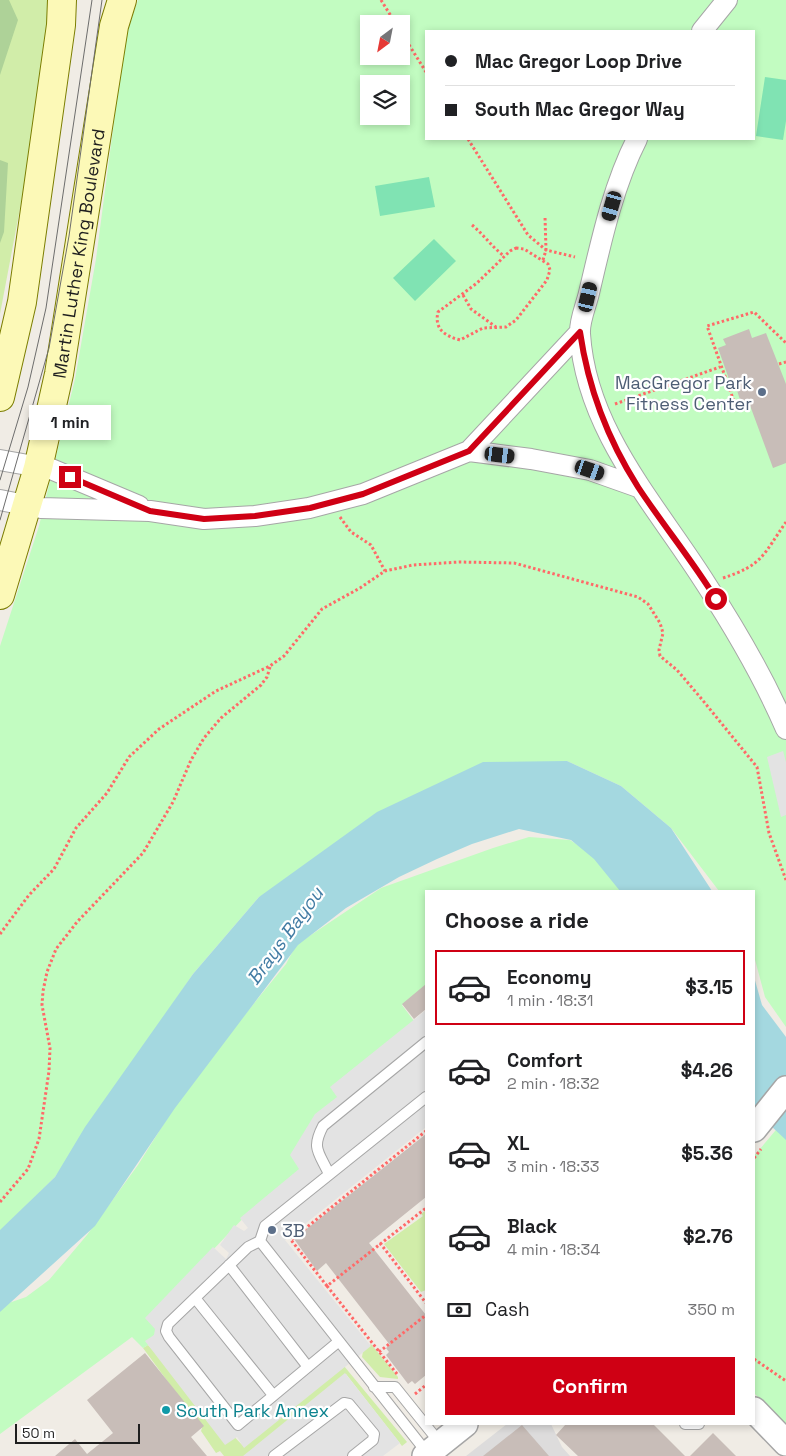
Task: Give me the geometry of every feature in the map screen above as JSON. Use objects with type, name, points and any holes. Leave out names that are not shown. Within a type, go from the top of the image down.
[{"type":"main road","points":[[0,397],[22,302],[61,25],[62,0]]},
{"type":"main road","name":"Martin Luther King Boulevard","points":[[0,595],[28,506],[60,374],[114,26],[122,0]]},
{"type":"street","points":[[703,30],[727,0]]},
{"type":"street","points":[[637,140],[618,187],[596,262],[580,332],[584,359],[599,410],[611,438],[638,487],[706,583],[765,682],[786,729]]},
{"type":"street","points":[[0,500],[28,506],[150,511],[204,519],[255,516],[310,508],[336,501],[388,484],[469,451],[580,332]]},
{"type":"street","points":[[469,451],[532,459],[590,470],[638,487]]},
{"type":"street","points":[[0,460],[51,469],[150,511]]},
{"type":"street","points":[[755,1128],[786,1089]]},
{"type":"street","points":[[755,1411],[786,1443]]},
{"type":"street","points":[[431,1451],[464,1425]]},
{"type":"lane","points":[[329,1174],[317,1149],[316,1140],[323,1126],[425,1043]]},
{"type":"lane","points":[[338,1342],[238,1425],[166,1331],[168,1324],[229,1265],[248,1247],[260,1241],[265,1226],[425,1098]]},
{"type":"lane","points":[[260,1241],[374,1387],[431,1451]]},
{"type":"lane","points":[[229,1265],[308,1367]]},
{"type":"lane","points":[[195,1298],[274,1395]]},
{"type":"lane","points":[[374,1387],[395,1387],[431,1451]]},
{"type":"lane","points":[[274,1456],[344,1403],[349,1404],[374,1434],[373,1440],[353,1456]]},
{"type":"path","points":[[381,0],[390,15]]},
{"type":"path","points":[[410,46],[425,70]]},
{"type":"path","points":[[469,140],[528,235],[546,250],[575,257]]},
{"type":"path","points":[[543,260],[546,250],[545,216]]},
{"type":"path","points":[[472,225],[482,232],[489,244],[504,256]]},
{"type":"path","points":[[516,248],[524,248],[543,260],[548,264],[550,270],[548,280],[516,320],[506,327],[483,328],[460,340],[447,336],[440,329],[436,320],[438,312],[463,295],[504,256],[516,248]]},
{"type":"path","points":[[463,295],[471,309],[496,328]]},
{"type":"path","points":[[749,403],[736,407],[720,367],[707,326],[754,312],[786,343]]},
{"type":"path","points":[[779,364],[786,362]]},
{"type":"path","points":[[599,410],[720,367]]},
{"type":"path","points":[[336,501],[346,527],[371,545],[386,570]]},
{"type":"path","points":[[706,583],[746,570],[758,563],[786,522]]},
{"type":"path","points":[[0,934],[29,895],[54,869],[76,828],[107,793],[130,757],[159,729],[216,691],[270,666],[284,656],[322,609],[360,588],[386,570],[412,565],[440,563],[514,563],[638,598],[648,604],[656,613],[663,633],[659,650],[660,656],[677,670],[700,696],[757,766],[769,833],[786,880]]},
{"type":"path","points":[[0,1202],[28,1169],[39,1139],[49,1071],[50,1048],[42,1005],[43,991],[47,972],[56,950],[78,922],[143,852],[173,802],[191,760],[204,738],[221,718],[262,685],[267,677],[270,666]]},
{"type":"path","points":[[402,1380],[291,1240],[425,1132]]},
{"type":"path","points":[[327,1286],[425,1209]]},
{"type":"path","points":[[380,1244],[425,1302]]},
{"type":"path","points":[[420,1295],[425,1296]]},
{"type":"path","points":[[379,1352],[425,1316]]},
{"type":"path","points":[[755,1360],[786,1381]]},
{"type":"path","points":[[414,1395],[425,1386]]},
{"type":"path","points":[[408,1388],[420,1402]]},
{"type":"shaded area","points":[[783,751],[786,762],[786,815],[781,817],[767,757]]},
{"type":"shaded area","name":"3B","points":[[425,1011],[425,1128],[285,1240],[371,1346],[244,1448],[237,1437],[225,1445],[145,1341],[154,1335],[155,1329],[145,1318],[213,1247],[226,1259],[229,1253],[220,1245],[234,1225],[244,1231],[248,1228],[240,1218],[299,1169],[290,1155],[315,1114],[337,1097],[330,1087]]},
{"type":"shaded area","points":[[345,1373],[400,1443],[383,1456],[243,1456]]},
{"type":"shaded area","points":[[506,1425],[551,1425],[562,1447],[570,1456],[466,1456]]},
{"type":"green space","points":[[0,0],[51,0],[32,145],[0,314]]},
{"type":"green space","points":[[0,0],[9,0],[18,20],[0,75]]},
{"type":"green space","points":[[138,0],[786,0],[786,1027],[765,997],[755,960],[755,890],[718,890],[671,828],[621,786],[567,761],[259,897],[193,974],[55,1177],[0,1231],[0,646],[39,526],[75,379],[96,259],[125,38]]},
{"type":"green space","points":[[765,77],[786,80],[786,121],[783,140],[756,136]]},
{"type":"green space","points":[[0,160],[8,163],[4,232],[0,243]]},
{"type":"green space","points":[[429,177],[435,207],[380,216],[375,186]]},
{"type":"green space","points":[[434,239],[456,261],[415,301],[393,278]]},
{"type":"green space","points":[[529,837],[570,840],[611,867],[626,890],[425,890],[425,986],[402,1005],[414,1021],[341,1097],[301,1168],[250,1211],[149,1317],[159,1327],[148,1345],[143,1348],[132,1337],[0,1434],[0,1306],[26,1297],[49,1280],[87,1235],[138,1165],[190,1082],[286,964],[296,945],[381,888]]},
{"type":"green space","points":[[786,1118],[786,1425],[755,1394],[755,1155]]},
{"type":"green space","points":[[425,1211],[425,1290],[421,1292],[384,1244],[423,1216],[421,1214]]},
{"type":"green space","points":[[371,1344],[398,1379],[380,1377],[362,1357],[363,1351]]},
{"type":"green space","points":[[148,1345],[244,1447],[344,1366],[407,1442],[402,1446],[346,1374],[244,1456],[224,1456],[220,1451],[216,1453],[201,1431],[202,1428],[143,1348]]},
{"type":"water","name":"Brays Bayou","points":[[567,761],[621,786],[671,828],[711,890],[619,890],[594,859],[571,840],[519,829],[472,844],[437,859],[399,877],[346,908],[298,945],[175,1108],[95,1226],[0,1312],[0,1230],[55,1177],[85,1127],[193,974],[259,897],[377,812],[483,762]]},
{"type":"water","points":[[755,980],[762,1005],[786,1037],[786,1140],[755,1111]]},
{"type":"building","name":"MacGregor Park Fitness Center","points":[[749,329],[752,338],[766,333],[786,384],[786,463],[773,468],[748,400],[741,403],[734,381],[730,382],[718,348],[726,345],[723,339]]},
{"type":"building","points":[[425,985],[425,1010],[414,1019],[402,1004]]},
{"type":"building","points":[[425,1135],[425,1198],[369,1243],[425,1314],[425,1376],[415,1384],[412,1381],[408,1384],[386,1355],[389,1352],[386,1348],[390,1345],[326,1263],[317,1271],[294,1239]]},
{"type":"building","name":"South Park Annex","points":[[145,1353],[204,1426],[191,1437],[207,1456],[55,1456],[75,1439],[87,1454],[113,1433],[87,1400]]},
{"type":"building","points":[[522,1425],[549,1456],[483,1456]]},
{"type":"building","points":[[565,1425],[654,1425],[685,1456],[578,1456],[556,1435]]},
{"type":"building","points":[[713,1433],[736,1456],[690,1456]]},
{"type":"tram line","points":[[0,480],[28,387],[46,308],[92,0]]},
{"type":"tram line","points":[[0,520],[49,348],[69,236],[102,0]]},
{"type":"place","name":"MacGregor Park Fitness Center","points":[[762,392]]},
{"type":"place","name":"3B","points":[[272,1230]]},
{"type":"place","name":"South Park Annex","points":[[166,1410]]},
{"type":"route","points":[[70,477],[150,511],[204,519],[255,516],[310,508],[363,494],[469,451],[580,332],[590,384],[611,438],[638,487],[716,599]]}]
